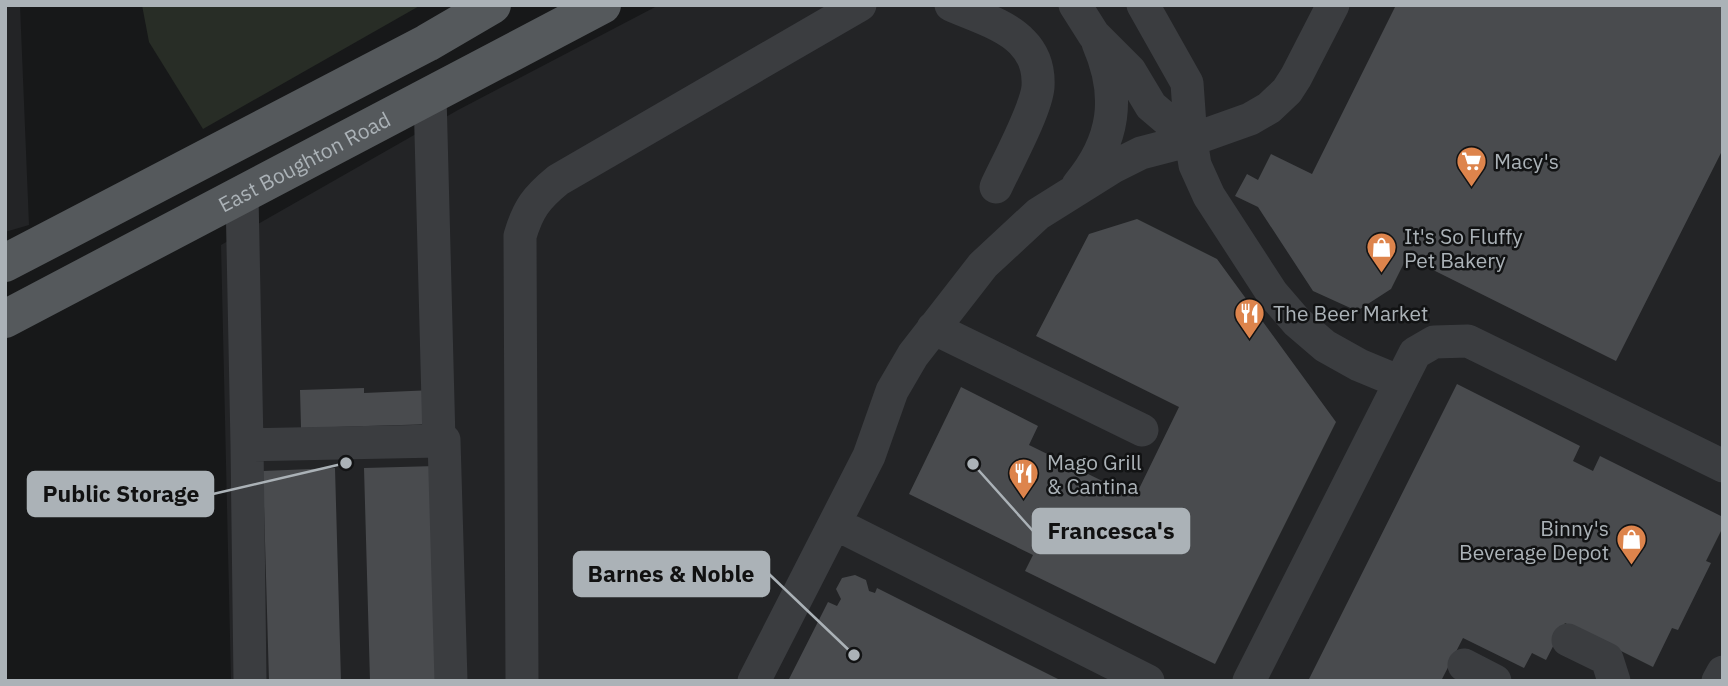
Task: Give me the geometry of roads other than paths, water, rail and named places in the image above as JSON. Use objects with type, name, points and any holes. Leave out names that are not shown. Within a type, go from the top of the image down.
[{"type":"main road","points":[[5,263],[427,43],[492,5]]},
{"type":"main road","name":"East Boughton Road","points":[[5,319],[602,5]]},
{"type":"lane","points":[[522,681],[520,236],[526,214],[540,194],[558,180],[860,5]]},
{"type":"lane","points":[[951,5],[1007,31],[1022,41],[1032,55],[1038,72],[1038,89],[1032,106],[996,187]]},
{"type":"lane","points":[[1072,192],[1094,166],[1108,135],[1113,100],[1108,66],[1094,35],[1074,5]]},
{"type":"lane","points":[[1143,5],[1187,83],[1195,165],[1209,196],[1272,293],[1297,323],[1325,346],[1359,365],[1400,382]]},
{"type":"lane","points":[[754,681],[869,456],[892,391],[933,328],[982,265],[1038,214],[1113,167],[1141,153],[1191,140],[1250,119],[1269,108],[1296,77],[1333,5]]},
{"type":"lane","points":[[1094,35],[1130,71],[1150,106],[1191,140]]},
{"type":"lane","points":[[430,95],[439,441]]},
{"type":"lane","points":[[242,195],[250,681]]},
{"type":"lane","points":[[933,328],[1142,430]]},
{"type":"lane","points":[[1249,681],[1415,353],[1434,342],[1468,341],[1723,466]]},
{"type":"lane","points":[[247,444],[444,440],[451,681]]},
{"type":"lane","points":[[836,524],[1148,681]]},
{"type":"lane","points":[[1568,640],[1606,659],[1614,681]]},
{"type":"lane","points":[[1464,665],[1495,681]]},
{"type":"lane","points":[[1718,681],[1723,672]]},
{"type":"place","name":"Macy's","points":[[1471,188]]},
{"type":"place","name":"It's So Fluffy Pet Bakery","points":[[1381,275]]},
{"type":"place","name":"The Beer Market","points":[[1250,340]]},
{"type":"place","name":"Public Storage","points":[[346,463]]},
{"type":"place","name":"Francesca's","points":[[973,464]]},
{"type":"place","name":"Mago Grill & Cantina","points":[[1024,501]]},
{"type":"place","name":"Binny's Beverage Depot","points":[[1632,567]]},
{"type":"place","name":"Barnes & Noble","points":[[854,655]]}]
